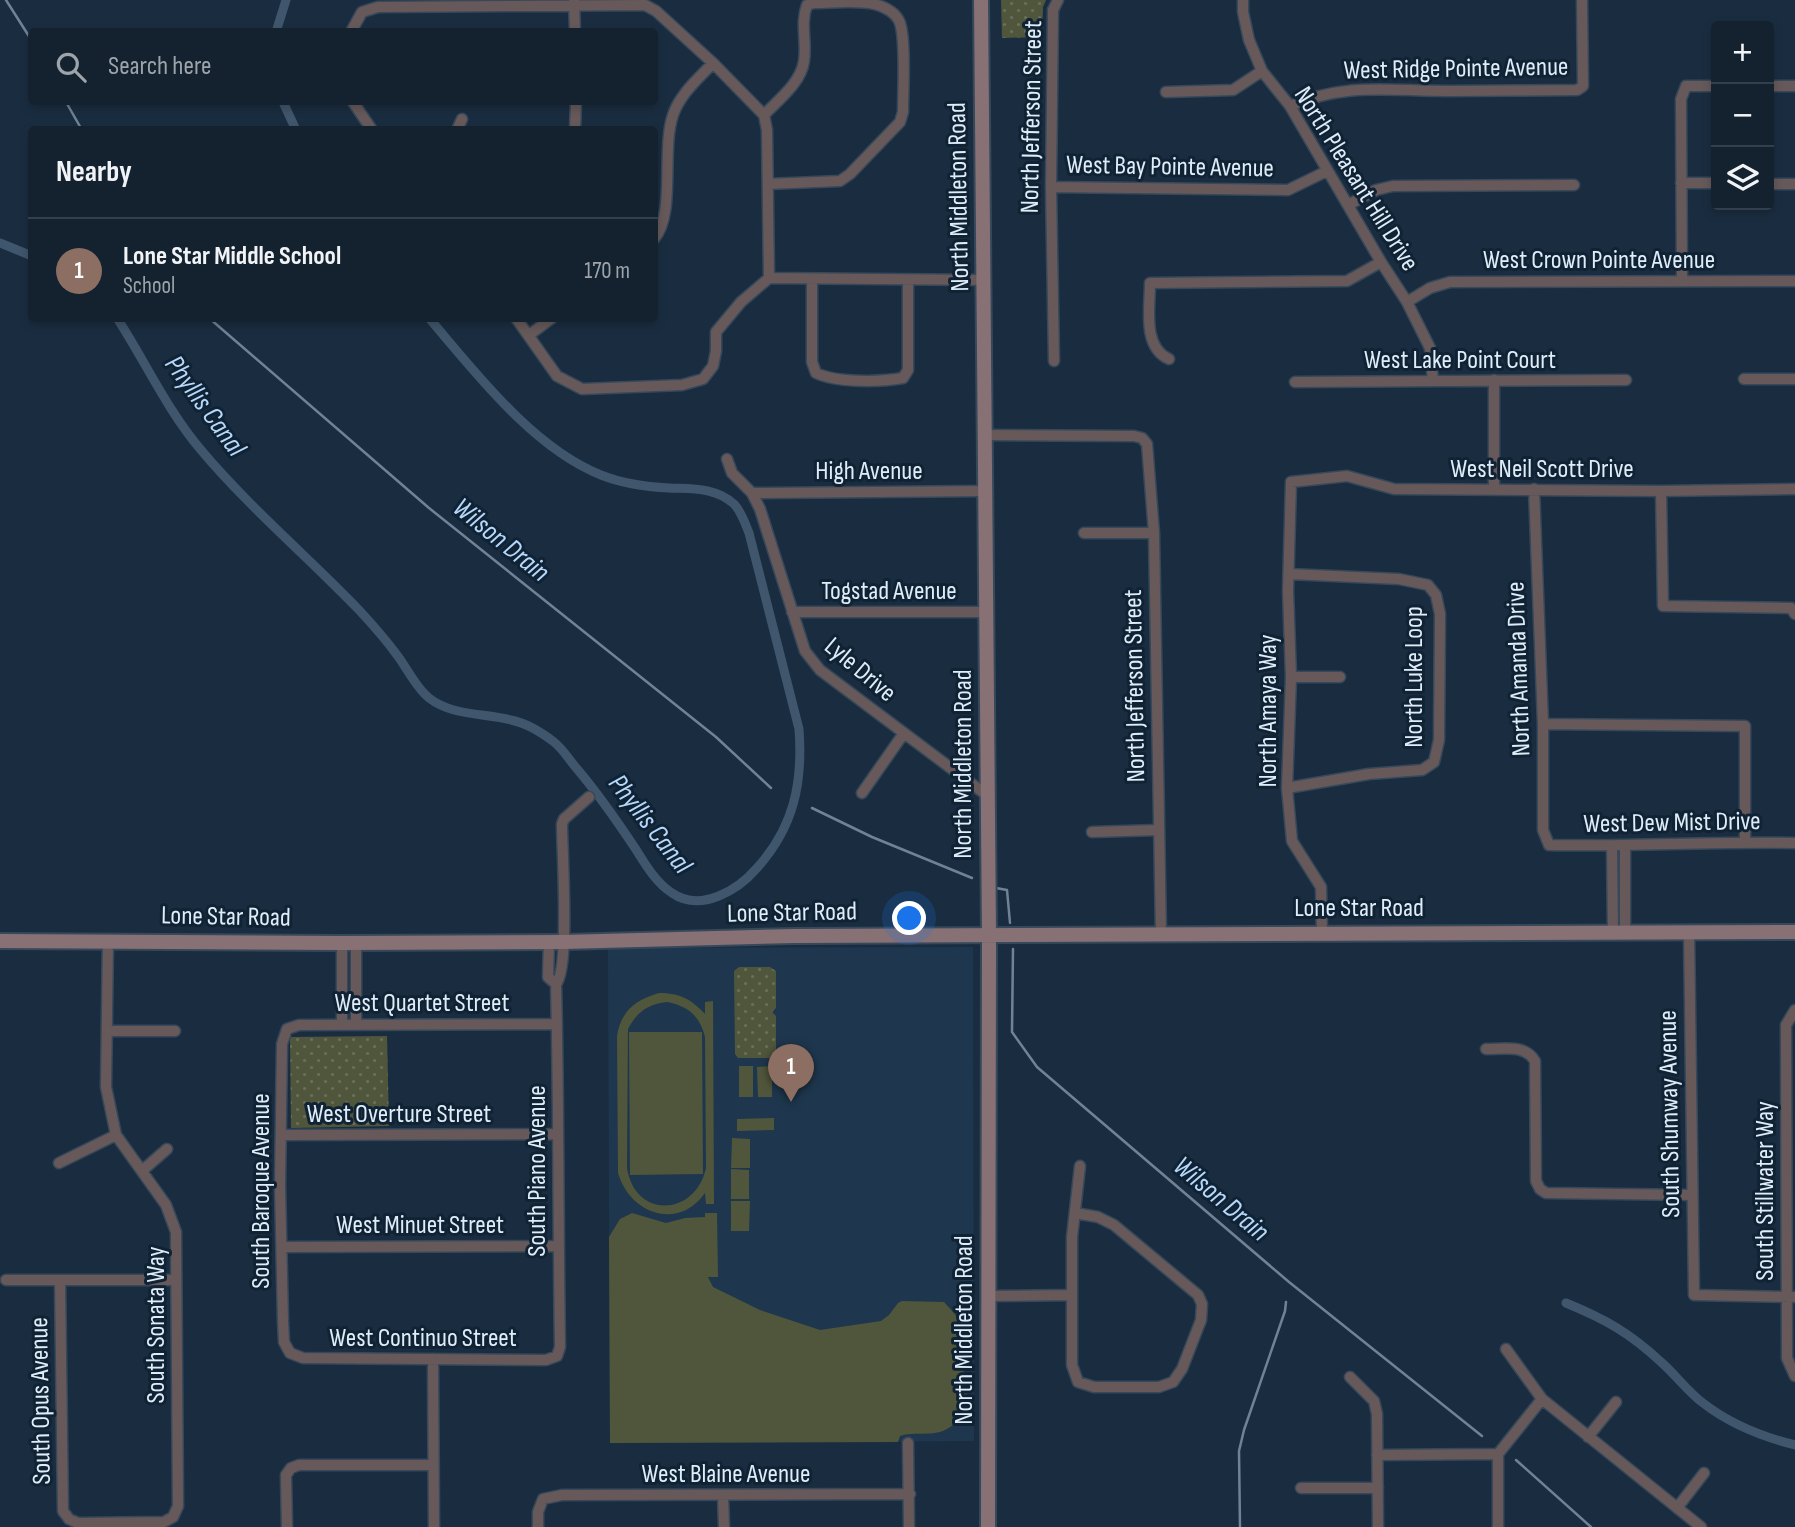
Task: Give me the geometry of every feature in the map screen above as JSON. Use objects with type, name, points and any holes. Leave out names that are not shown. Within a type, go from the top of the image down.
[{"type":"main road","name":"North Middleton Road","points":[[981,0],[989,935],[988,1527]]},
{"type":"main road","name":"Lone Star Road","points":[[0,941],[556,942],[796,936],[1795,932]]},
{"type":"street","name":"North Jefferson Street","points":[[1054,361],[1051,187],[1053,10],[1058,0]]},
{"type":"street","name":"North Pleasant Hill Drive","points":[[1243,0],[1249,40],[1262,71],[1290,106],[1407,302],[1430,348],[1433,381]]},
{"type":"street","name":"West Ridge Pointe Avenue","points":[[1290,106],[1318,95],[1365,88],[1577,90],[1583,86],[1582,0]]},
{"type":"street","points":[[574,2],[575,28]]},
{"type":"street","points":[[353,28],[362,12],[378,7],[574,2],[645,5],[656,11],[713,63],[764,116],[767,130],[769,278]]},
{"type":"street","points":[[764,116],[801,72],[804,61],[803,16],[807,5],[872,3],[887,8],[895,15],[900,24],[901,38],[903,112],[900,122],[840,181],[768,184]]},
{"type":"street","points":[[658,234],[666,212],[666,160],[672,116],[680,98],[713,63]]},
{"type":"street","points":[[1166,92],[1233,90],[1262,71]]},
{"type":"street","points":[[1682,281],[1681,99],[1686,86],[1711,86]]},
{"type":"street","points":[[1774,86],[1795,86]]},
{"type":"street","points":[[355,105],[369,126]]},
{"type":"street","points":[[575,126],[576,105]]},
{"type":"street","points":[[459,126],[462,119]]},
{"type":"street","name":"West Bay Pointe Avenue","points":[[1051,187],[1288,190],[1327,171]]},
{"type":"street","points":[[1681,183],[1711,183]]},
{"type":"street","points":[[1774,184],[1795,184]]},
{"type":"street","points":[[1348,205],[1376,190],[1393,186],[1574,185]]},
{"type":"street","points":[[1169,359],[1159,355],[1151,338],[1150,283],[1347,281],[1381,262]]},
{"type":"street","points":[[519,322],[557,376],[582,389],[682,385],[703,379],[713,366],[716,332],[741,302],[769,278],[984,280]]},
{"type":"street","points":[[812,279],[813,362],[816,373],[884,381],[903,378],[908,370],[908,280]]},
{"type":"street","name":"West Crown Pointe Avenue","points":[[1407,302],[1430,288],[1450,282],[1795,281]]},
{"type":"street","points":[[529,335],[547,322]]},
{"type":"street","points":[[1744,379],[1795,379]]},
{"type":"street","points":[[1494,380],[1494,490]]},
{"type":"street","name":"West Lake Point Court","points":[[1295,382],[1626,380]]},
{"type":"street","name":"North Jefferson Street","points":[[985,435],[1134,436],[1142,438],[1147,444],[1154,533],[1161,935]]},
{"type":"street","name":"Lyle Drive","points":[[727,459],[732,473],[752,493],[760,509],[805,651],[820,670],[988,796]]},
{"type":"street","name":"West Neil Scott Drive","points":[[1291,482],[1347,476],[1394,488],[1661,491],[1795,489]]},
{"type":"street","name":"North Amaya Way","points":[[1291,482],[1291,677],[1287,788],[1292,841],[1321,887],[1322,933]]},
{"type":"street","name":"North Amanda Drive","points":[[1534,489],[1544,724],[1543,830],[1549,845]]},
{"type":"street","name":"High Avenue","points":[[752,493],[986,491]]},
{"type":"street","points":[[1661,491],[1663,606],[1791,608],[1795,614]]},
{"type":"street","points":[[1084,533],[1154,533]]},
{"type":"street","name":"North Luke Loop","points":[[1287,788],[1369,774],[1422,770],[1434,762],[1439,740],[1440,671],[1440,614],[1436,595],[1428,584],[1399,579],[1289,574]]},
{"type":"street","name":"Togstad Avenue","points":[[792,612],[987,612]]},
{"type":"street","points":[[1291,677],[1340,677]]},
{"type":"street","points":[[1544,724],[1745,726],[1745,842]]},
{"type":"street","points":[[862,793],[904,733]]},
{"type":"street","name":"South Piano Avenue","points":[[557,1356],[560,1347],[556,984],[561,979],[556,942],[562,824],[564,819],[589,797]]},
{"type":"street","points":[[1092,832],[1158,830]]},
{"type":"street","name":"West Dew Mist Drive","points":[[1549,845],[1795,843]]},
{"type":"street","points":[[1612,846],[1619,931]]},
{"type":"street","points":[[1619,931],[1625,846]]},
{"type":"street","name":"South Shumway Avenue","points":[[1689,932],[1693,1296],[1791,1297]]},
{"type":"street","name":"South Sonata Way","points":[[108,940],[106,1087],[117,1135],[166,1205],[176,1233],[177,1506],[173,1517],[164,1522],[120,1525]]},
{"type":"street","points":[[349,943],[356,1025]]},
{"type":"street","points":[[342,1025],[349,943]]},
{"type":"street","name":"South Stillwater Way","points":[[1794,1376],[1787,1358],[1791,1297],[1791,1100],[1786,1025],[1795,1010]]},
{"type":"street","name":"West Quartet Street","points":[[287,1029],[299,1025],[557,1024]]},
{"type":"street","name":"South Baroque Avenue","points":[[287,1029],[282,1044],[282,1247],[284,1342],[290,1353]]},
{"type":"street","points":[[107,1031],[175,1031]]},
{"type":"street","points":[[1486,1049],[1527,1051],[1535,1061],[1536,1181],[1540,1189],[1546,1193],[1561,1194],[1692,1195]]},
{"type":"street","points":[[59,1163],[117,1135]]},
{"type":"street","name":"West Overture Street","points":[[282,1135],[557,1135]]},
{"type":"street","points":[[142,1170],[167,1149]]},
{"type":"street","points":[[1075,1213],[1098,1217],[1114,1226],[1198,1295],[1202,1304],[1201,1320],[1182,1369],[1173,1382],[1159,1387],[1094,1387],[1078,1382],[1072,1366],[1072,1237],[1080,1167]]},
{"type":"street","name":"West Minuet Street","points":[[282,1247],[558,1245]]},
{"type":"street","points":[[6,1280],[176,1280]]},
{"type":"street","name":"South Opus Avenue","points":[[60,1280],[63,1511],[69,1519],[78,1523],[120,1525]]},
{"type":"street","points":[[988,1296],[1072,1295]]},
{"type":"street","points":[[1506,1349],[1542,1399],[1701,1527]]},
{"type":"street","name":"West Continuo Street","points":[[290,1353],[303,1358],[545,1360],[557,1356]]},
{"type":"street","points":[[432,1359],[434,1527]]},
{"type":"street","points":[[1350,1377],[1374,1401],[1378,1527]]},
{"type":"street","points":[[1497,1527],[1498,1454],[1542,1399]]},
{"type":"street","points":[[1588,1437],[1616,1402]]},
{"type":"street","points":[[908,1443],[909,1527]]},
{"type":"street","points":[[1377,1455],[1498,1454]]},
{"type":"street","points":[[286,1527],[286,1475],[291,1468],[299,1465],[433,1465]]},
{"type":"street","points":[[1677,1508],[1704,1473]]},
{"type":"street","points":[[1301,1488],[1378,1488]]},
{"type":"street","name":"West Blaine Avenue","points":[[538,1527],[538,1512],[543,1499],[562,1495],[909,1494]]},
{"type":"street","points":[[723,1495],[724,1527]]},
{"type":"shaded area","points":[[973,947],[974,1441],[610,1443],[608,948]]},
{"type":"green space","points":[[1001,0],[1046,0],[1043,7],[1042,37],[1002,38]]},
{"type":"green space","points":[[739,967],[770,967],[776,971],[776,1008],[772,1012],[776,1016],[776,1053],[772,1058],[738,1058],[735,1054],[734,971]]},
{"type":"green space","points":[[659,993],[673,994],[695,1004],[705,1014],[705,1002],[713,1001],[714,1204],[706,1204],[705,1193],[694,1205],[682,1212],[669,1214],[656,1213],[633,1199],[618,1173],[617,1036],[622,1020],[630,1008]],"holes":[[[667,1002],[692,1013],[700,1023],[705,1037],[706,1168],[700,1184],[690,1196],[665,1206],[641,1196],[632,1185],[627,1168],[628,1029],[635,1018],[649,1007]]]},
{"type":"green space","points":[[629,1032],[702,1032],[703,1174],[630,1175]]},
{"type":"green space","points":[[387,1036],[389,1126],[291,1128],[290,1037]]},
{"type":"green space","points":[[739,1066],[753,1066],[753,1097],[739,1097]]},
{"type":"green space","points":[[772,1066],[772,1097],[758,1097],[757,1067]]},
{"type":"green space","points":[[774,1118],[774,1130],[737,1131],[737,1119]]},
{"type":"green space","points":[[732,1138],[750,1139],[750,1168],[731,1168]]},
{"type":"green space","points":[[731,1169],[749,1170],[749,1199],[731,1199]]},
{"type":"green space","points":[[731,1201],[750,1201],[749,1231],[731,1231]]},
{"type":"green space","points":[[632,1213],[666,1223],[705,1217],[705,1213],[717,1213],[718,1277],[708,1277],[713,1287],[760,1310],[820,1330],[881,1321],[902,1301],[944,1302],[955,1314],[960,1326],[958,1345],[967,1390],[964,1411],[947,1429],[936,1433],[900,1436],[898,1442],[610,1443],[609,1237],[620,1219]]},
{"type":"waterway","name":"Wilson Drain","points":[[6,0],[28,35]]},
{"type":"waterway","name":"Phyllis Canal","points":[[277,28],[286,0]]},
{"type":"waterway","name":"Wilson Drain","points":[[68,105],[80,126]]},
{"type":"waterway","name":"Phyllis Canal","points":[[284,105],[294,126]]},
{"type":"waterway","name":"Phyllis Canal","points":[[0,243],[28,254]]},
{"type":"waterway","name":"Phyllis Canal","points":[[119,322],[167,402],[201,450],[364,615],[393,649],[424,694],[448,708],[522,723],[554,742],[601,799],[651,873],[672,893],[695,901],[707,900],[729,891],[757,868],[780,837],[788,820],[797,786],[800,749],[799,729],[749,533],[741,514],[734,504],[719,494],[626,482],[601,475],[576,463],[552,447],[507,407],[432,322]]},
{"type":"waterway","name":"Wilson Drain","points":[[214,322],[429,508],[716,737],[771,788]]},
{"type":"waterway","name":"Wilson Drain","points":[[812,808],[872,837],[972,878]]},
{"type":"waterway","name":"Wilson Drain","points":[[996,888],[1007,890],[1010,923]]},
{"type":"waterway","name":"Wilson Drain","points":[[1013,949],[1012,1032],[1037,1067],[1289,1282],[1482,1436]]},
{"type":"waterway","points":[[1240,1527],[1239,1451],[1286,1302]]},
{"type":"waterway","points":[[1566,1303],[1628,1335],[1713,1411],[1759,1434],[1795,1445]]},
{"type":"waterway","name":"Wilson Drain","points":[[1516,1460],[1591,1527]]},
{"type":"place","name":"Lone Star Middle School","points":[[791,1102]]}]
